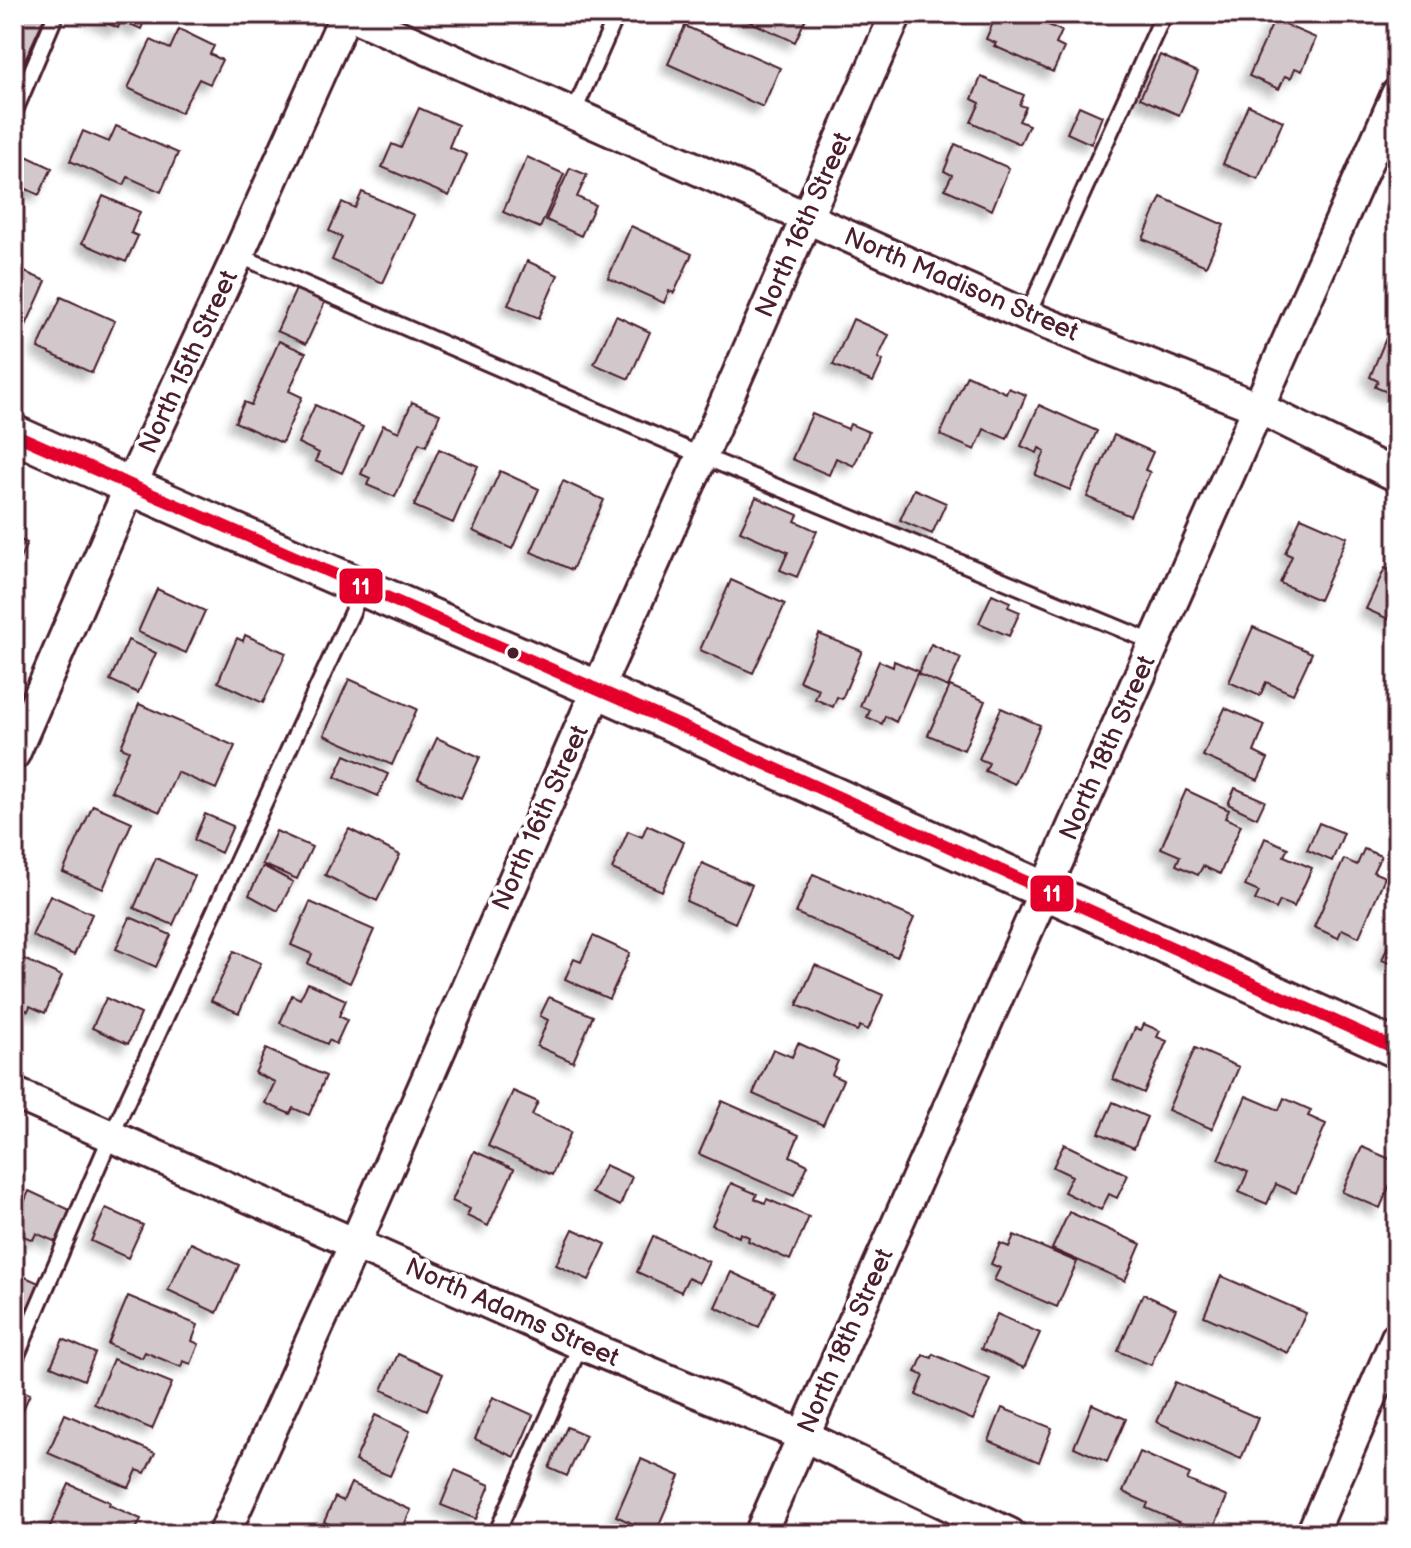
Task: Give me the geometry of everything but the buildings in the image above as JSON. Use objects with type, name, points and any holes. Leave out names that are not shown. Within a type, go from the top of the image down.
[{"type":"street","name":"North Madison Street","points":[[347,14],[1027,316],[1259,408],[1397,476]]},
{"type":"street","name":"North 15th Street","points":[[14,754],[130,487],[347,14]]},
{"type":"street","name":"North 16th Street","points":[[224,1534],[355,1244],[896,14]]},
{"type":"street","name":"North 18th Street","points":[[760,1534],[1397,94]]},
{"type":"street","points":[[14,434],[1046,888],[1397,1049]]},
{"type":"street","name":"North Adams Street","points":[[14,1093],[581,1344],[804,1436],[1010,1534]]},
{"type":"street","points":[[1312,1534],[1397,1337]]},
{"type":"lane","points":[[14,113],[56,14]]},
{"type":"lane","points":[[573,114],[617,14]]},
{"type":"lane","points":[[1027,316],[1164,14]]},
{"type":"lane","points":[[238,255],[702,456],[1155,643]]},
{"type":"lane","points":[[14,1362],[111,1136],[363,588]]},
{"type":"lane","points":[[496,1534],[581,1344]]},
{"type":"transit line","name":"11","points":[[14,434],[699,734],[1397,1049]]}]
